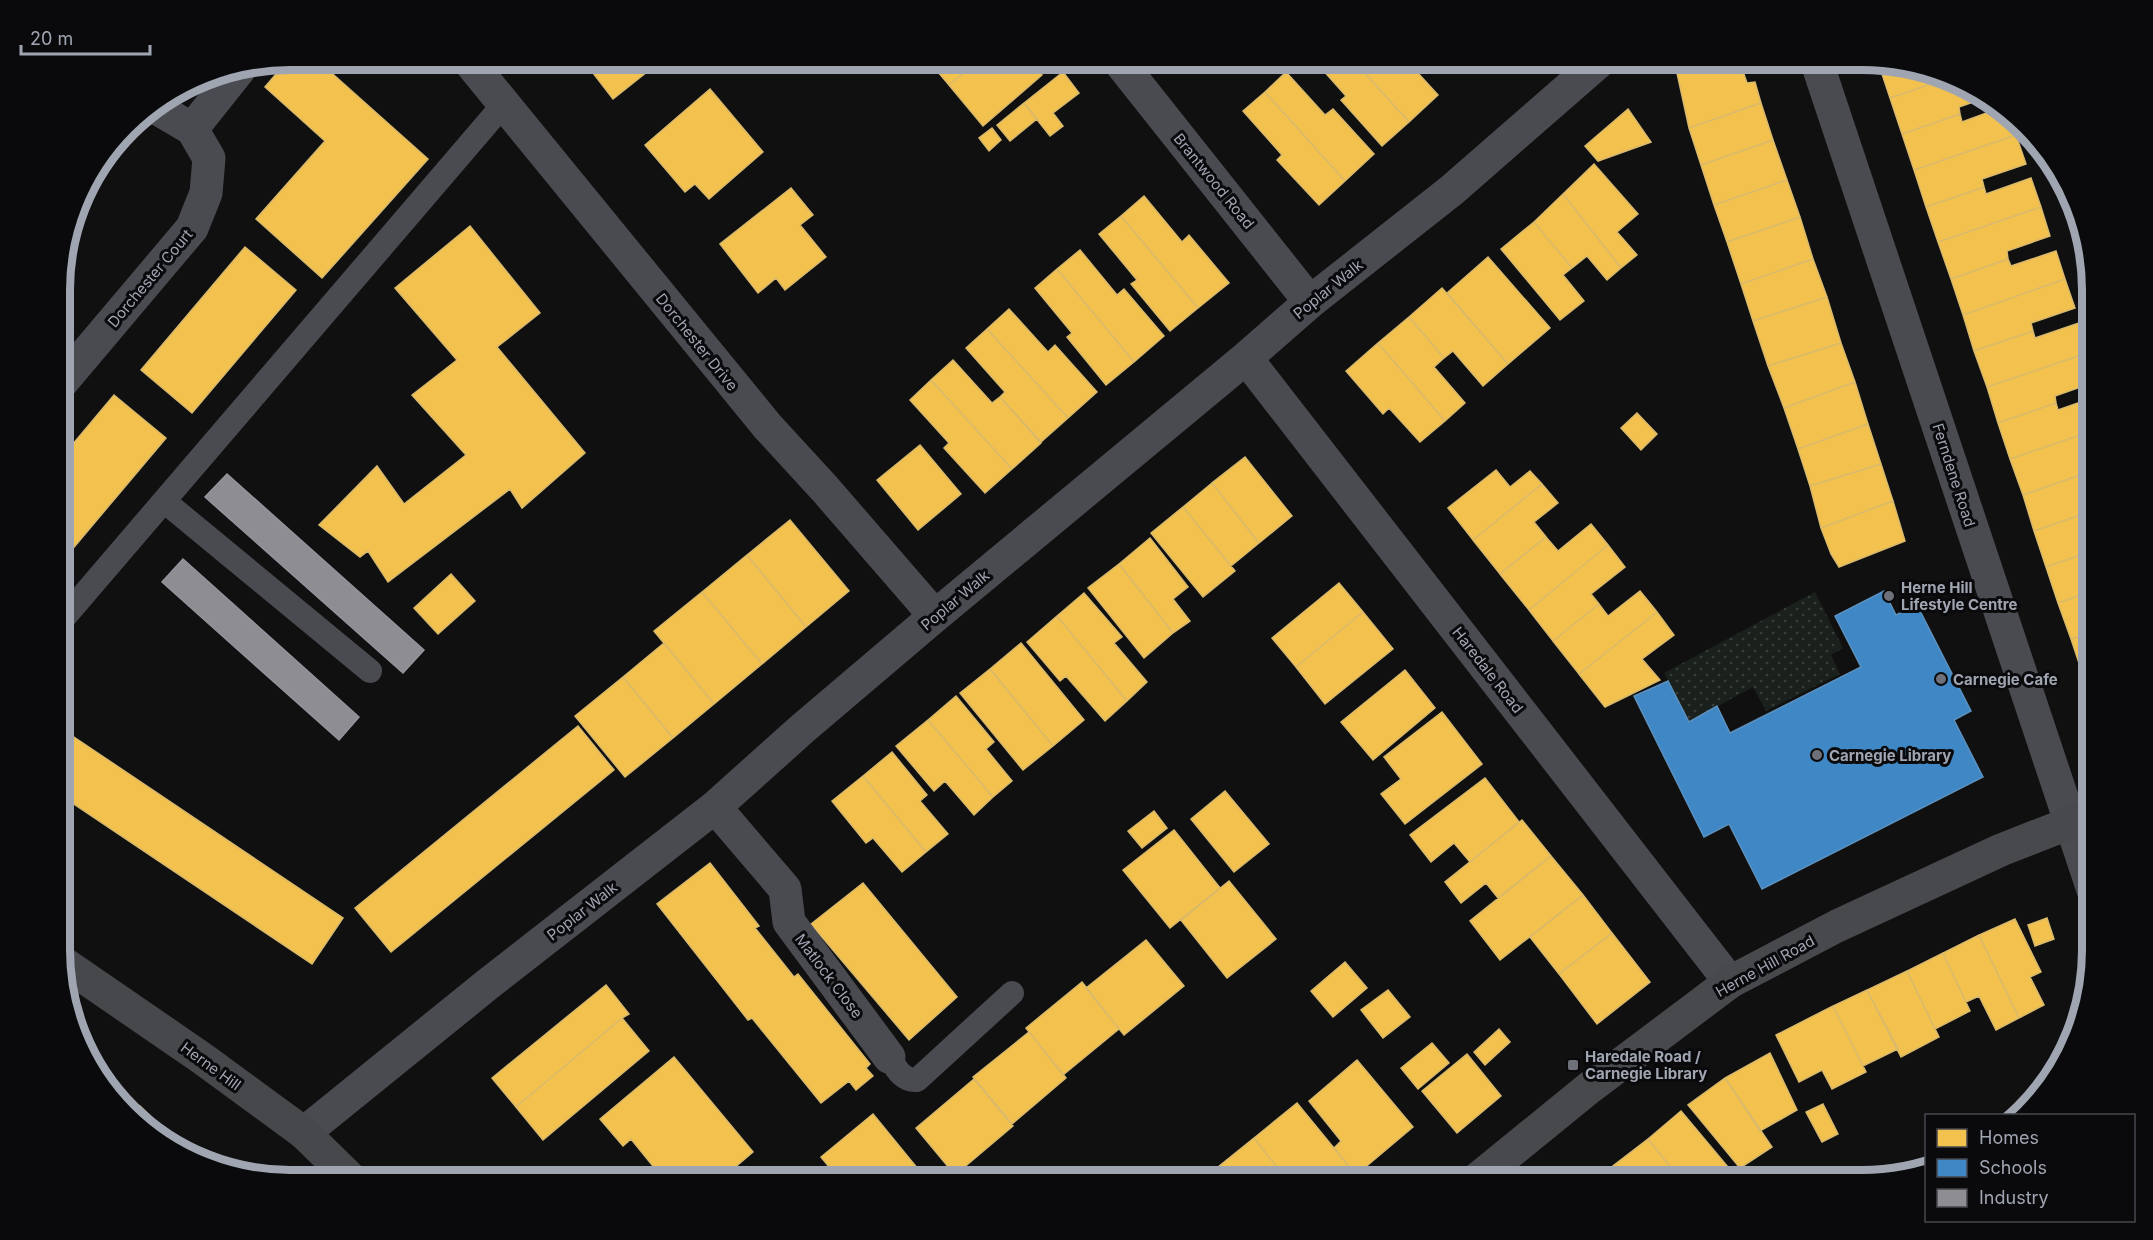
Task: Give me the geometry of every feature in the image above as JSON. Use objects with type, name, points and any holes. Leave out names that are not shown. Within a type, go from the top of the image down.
[{"type":"main road","name":"Herne Hill","points":[[71,969],[203,1059],[304,1133],[342,1170]]},
{"type":"street","name":"Dorchester Drive","points":[[476,70],[768,427],[935,616]]},
{"type":"street","name":"Brantwood Road","points":[[1126,70],[1310,302]]},
{"type":"street","name":"Poplar Walk","points":[[304,1133],[488,984],[715,807],[802,729],[935,616],[1246,358],[1310,302],[1452,190],[1590,70]]},
{"type":"street","name":"Ferndene Road","points":[[1820,70],[2082,818]]},
{"type":"street","points":[[163,112],[192,129],[233,78]]},
{"type":"street","name":"Dorchester Court","points":[[70,373],[192,228],[206,193],[208,158],[192,129]]},
{"type":"street","name":"Haredale Road","points":[[1246,358],[1730,982]]},
{"type":"street","name":"Matlock Close","points":[[715,807],[785,889],[789,922],[889,1057]]},
{"type":"street","name":"Herne Hill Road","points":[[1488,1170],[1589,1088],[1730,982],[1837,926],[2001,850],[2082,818]]},
{"type":"lane","points":[[70,611],[503,105]]},
{"type":"lane","points":[[164,501],[370,671]]},
{"type":"lane","points":[[889,1057],[902,1077],[912,1081],[917,1080],[1012,993]]},
{"type":"shaded area","points":[[1815,592],[1843,648],[1831,655],[1840,674],[1766,711],[1753,687],[1689,722],[1664,673]]},
{"type":"building: Homes","points":[[328,70],[428,159],[322,278],[256,219],[325,141],[265,87],[279,71]]},
{"type":"building: Homes","points":[[591,70],[649,70],[613,99]]},
{"type":"building: Homes","points":[[936,70],[967,70],[949,85]]},
{"type":"building: Homes","points":[[967,70],[1038,70],[1042,75],[983,126],[949,85]]},
{"type":"building: Homes","points":[[1323,70],[1362,70],[1409,122],[1382,146],[1341,100],[1346,96]]},
{"type":"building: Homes","points":[[1362,70],[1415,70],[1438,95],[1409,122]]},
{"type":"building: Homes","points":[[1681,70],[1742,70],[1747,83],[1755,82],[1761,103],[1689,128],[1677,73]]},
{"type":"building: Homes","points":[[1881,71],[1935,83],[1890,98]]},
{"type":"building: Homes","points":[[1063,72],[1079,93],[1053,113],[1063,126],[1050,136],[1024,103]]},
{"type":"building: Homes","points":[[1286,72],[1325,115],[1333,109],[1374,154],[1345,181],[1265,92]]},
{"type":"building: Homes","points":[[1935,83],[1975,101],[1959,107],[1960,114],[1902,134],[1890,98]]},
{"type":"building: Homes","points":[[710,89],[763,152],[709,199],[695,184],[685,192],[645,145]]},
{"type":"building: Homes","points":[[1265,92],[1345,181],[1319,205],[1277,160],[1282,155],[1243,111]]},
{"type":"building: Homes","points":[[1024,103],[1037,119],[1010,141],[997,125]]},
{"type":"building: Homes","points":[[1761,103],[1773,140],[1701,165],[1689,128]]},
{"type":"building: Homes","points":[[1628,109],[1651,142],[1598,161],[1585,146]]},
{"type":"building: Homes","points":[[1990,112],[2008,125],[2016,135],[1914,170],[1902,134],[1960,114],[1962,122]]},
{"type":"building: Homes","points":[[992,128],[1001,140],[989,151],[979,138]]},
{"type":"building: Homes","points":[[2016,135],[2026,164],[1982,179],[1984,187],[1926,207],[1914,170]]},
{"type":"building: Homes","points":[[1773,140],[1787,180],[1714,205],[1701,165]]},
{"type":"building: Homes","points":[[1594,164],[1638,214],[1617,232],[1637,255],[1621,268],[1563,194]]},
{"type":"building: Homes","points":[[2031,178],[2041,207],[1938,242],[1926,207],[1984,187],[1986,194]]},
{"type":"building: Homes","points":[[1787,180],[1800,217],[1727,242],[1714,205]]},
{"type":"building: Homes","points":[[791,188],[813,215],[800,225],[826,257],[785,290],[776,278],[758,293],[720,244]]},
{"type":"building: Homes","points":[[1563,194],[1621,268],[1607,280],[1587,256],[1572,268],[1534,222]]},
{"type":"building: Homes","points":[[1144,196],[1182,242],[1189,235],[1229,283],[1198,308],[1121,216]]},
{"type":"building: Homes","points":[[2041,207],[2050,236],[2007,251],[2008,259],[1951,279],[1938,242]]},
{"type":"building: Homes","points":[[1121,216],[1198,308],[1170,331],[1131,284],[1137,280],[1099,234]]},
{"type":"building: Homes","points":[[1800,217],[1813,259],[1741,284],[1727,242]]},
{"type":"building: Homes","points":[[1534,222],[1572,268],[1563,275],[1584,301],[1560,320],[1501,249]]},
{"type":"building: Homes","points":[[470,226],[540,313],[497,347],[585,453],[522,508],[510,489],[388,582],[368,551],[360,557],[319,525],[377,466],[404,504],[466,455],[412,395],[457,360],[395,288]]},
{"type":"building: Homes","points":[[245,247],[296,290],[192,413],[141,370]]},
{"type":"building: Homes","points":[[1080,250],[1117,295],[1124,289],[1164,336],[1134,362],[1057,269]]},
{"type":"building: Homes","points":[[2056,251],[2065,279],[1963,315],[1951,279],[2008,259],[2011,266]]},
{"type":"building: Homes","points":[[1488,257],[1550,328],[1508,364],[1447,293]]},
{"type":"building: Homes","points":[[1813,259],[1827,297],[1753,321],[1741,284]]},
{"type":"building: Homes","points":[[1057,269],[1134,362],[1106,385],[1067,337],[1072,333],[1035,288]]},
{"type":"building: Homes","points":[[2065,279],[2075,308],[2031,323],[2033,331],[1974,351],[1963,315]]},
{"type":"building: Homes","points":[[1442,288],[1508,364],[1483,386],[1453,351],[1444,358],[1409,317]]},
{"type":"building: Homes","points":[[1827,297],[1841,343],[1768,366],[1753,321]]},
{"type":"building: Homes","points":[[1009,309],[1048,352],[1055,345],[1097,392],[1068,418],[987,329]]},
{"type":"building: Homes","points":[[1409,317],[1444,358],[1434,367],[1465,403],[1445,421],[1378,343]]},
{"type":"building: Homes","points":[[2079,323],[2082,331],[2082,355],[1987,387],[1974,351],[2033,331],[2035,338]]},
{"type":"building: Homes","points":[[987,329],[1068,418],[1041,442],[1000,397],[1005,392],[966,348]]},
{"type":"building: Homes","points":[[1378,343],[1445,421],[1420,442],[1389,408],[1383,414],[1346,371]]},
{"type":"building: Homes","points":[[1841,343],[1855,382],[1784,408],[1768,366]]},
{"type":"building: Homes","points":[[2082,355],[2082,387],[2055,396],[2056,403],[1998,423],[1987,387]]},
{"type":"building: Homes","points":[[953,360],[992,403],[1000,397],[1041,443],[1012,469],[931,380]]},
{"type":"building: Homes","points":[[931,380],[1012,469],[985,493],[944,448],[949,443],[910,400]]},
{"type":"building: Homes","points":[[1855,382],[1868,424],[1798,449],[1784,408]]},
{"type":"building: Homes","points":[[114,395],[166,438],[70,552],[70,447]]},
{"type":"building: Homes","points":[[2082,402],[2082,434],[2010,459],[1998,423],[2056,403],[2058,410]]},
{"type":"building: Homes","points":[[1637,413],[1657,434],[1641,450],[1621,428]]},
{"type":"building: Homes","points":[[1868,424],[1881,464],[1810,486],[1798,449]]},
{"type":"building: Homes","points":[[2082,434],[2080,475],[2023,495],[2010,459]]},
{"type":"building: Homes","points":[[920,445],[961,494],[918,530],[877,480]]},
{"type":"building: Homes","points":[[1245,457],[1292,516],[1259,543],[1212,483]]},
{"type":"building: Homes","points":[[1881,464],[1893,501],[1821,528],[1810,486]]},
{"type":"building: Homes","points":[[1496,470],[1510,487],[1530,471],[1542,484],[1473,540],[1448,508]]},
{"type":"building: Homes","points":[[2080,475],[2082,514],[2034,531],[2023,495]]},
{"type":"building: Homes","points":[[1212,483],[1259,543],[1231,566],[1183,507]]},
{"type":"building: Homes","points":[[1542,484],[1558,503],[1534,522],[1546,537],[1500,574],[1473,540]]},
{"type":"building: Homes","points":[[1893,501],[1905,541],[1839,567],[1831,554],[1821,528]]},
{"type":"building: Homes","points":[[1183,507],[1235,571],[1203,597],[1151,533]]},
{"type":"building: Homes","points":[[2082,514],[2082,554],[2046,567],[2034,531]]},
{"type":"building: Homes","points":[[790,520],[849,591],[806,627],[747,555]]},
{"type":"building: Homes","points":[[1591,524],[1608,545],[1529,610],[1500,574],[1546,537],[1558,551]]},
{"type":"building: Homes","points":[[1150,538],[1188,587],[1173,599],[1190,621],[1173,633],[1119,564]]},
{"type":"building: Homes","points":[[1608,545],[1625,567],[1591,594],[1599,604],[1553,641],[1529,610]]},
{"type":"building: Homes","points":[[2082,554],[2082,595],[2058,603],[2046,567]]},
{"type":"building: Homes","points":[[747,555],[806,627],[762,664],[702,592]]},
{"type":"building: Homes","points":[[1119,564],[1173,633],[1144,658],[1088,588]]},
{"type":"building: Homes","points":[[451,574],[475,601],[438,634],[414,608]]},
{"type":"building: Homes","points":[[1339,583],[1363,612],[1296,667],[1272,638]]},
{"type":"building: Homes","points":[[1640,591],[1657,612],[1579,674],[1553,641],[1599,604],[1608,616]]},
{"type":"building: Homes","points":[[702,592],[762,664],[714,704],[654,631]]},
{"type":"building: Homes","points":[[1084,593],[1122,637],[1114,643],[1147,682],[1127,701],[1057,616]]},
{"type":"building: Homes","points":[[2082,595],[2082,636],[2071,639],[2058,603]]},
{"type":"building: Homes","points":[[1363,612],[1393,649],[1325,704],[1296,667]]},
{"type":"building: Homes","points":[[1657,612],[1674,635],[1642,659],[1660,680],[1605,707],[1579,674]]},
{"type":"building: Homes","points":[[1057,616],[1127,701],[1105,721],[1066,676],[1060,681],[1027,642]]},
{"type":"building: Homes","points":[[2082,636],[2082,672],[2071,639]]},
{"type":"building: Homes","points":[[664,643],[714,704],[673,738],[623,677]]},
{"type":"building: Homes","points":[[1021,643],[1084,720],[1053,746],[990,669]]},
{"type":"building: Homes","points":[[990,669],[1053,746],[1023,770],[960,693]]},
{"type":"building: Homes","points":[[1405,670],[1435,708],[1373,760],[1341,722]]},
{"type":"building: Homes","points":[[623,677],[673,738],[625,777],[575,716]]},
{"type":"building: Homes","points":[[956,696],[994,742],[986,749],[1012,781],[993,797],[928,720]]},
{"type":"building: Homes","points":[[1442,712],[1482,764],[1405,824],[1381,794],[1401,779],[1384,757]]},
{"type":"building: Homes","points":[[928,720],[993,797],[974,815],[945,781],[934,791],[896,746]]},
{"type":"building: Homes","points":[[578,726],[614,770],[391,952],[355,908]]},
{"type":"building: Homes","points":[[70,734],[343,918],[312,964],[70,801]]},
{"type":"building: Homes","points":[[892,752],[927,795],[920,801],[948,834],[926,852],[863,776]]},
{"type":"building: Homes","points":[[863,776],[926,852],[902,872],[873,838],[866,843],[832,801]]},
{"type":"building: Homes","points":[[1485,778],[1519,822],[1470,862],[1454,843],[1431,862],[1410,835]]},
{"type":"building: Homes","points":[[1225,791],[1269,844],[1234,872],[1191,819]]},
{"type":"building: Homes","points":[[1154,811],[1167,828],[1142,848],[1128,831]]},
{"type":"building: Homes","points":[[1522,820],[1551,856],[1498,898],[1486,883],[1461,903],[1445,882]]},
{"type":"building: Homes","points":[[1174,830],[1220,888],[1170,928],[1123,870]]},
{"type":"building: Homes","points":[[1551,856],[1583,895],[1500,960],[1470,921]]},
{"type":"building: Homes","points":[[710,863],[759,926],[755,928],[794,977],[798,974],[870,1064],[866,1068],[873,1076],[856,1090],[849,1081],[821,1103],[752,1018],[748,1020],[657,904]]},
{"type":"building: Homes","points":[[1229,881],[1276,939],[1227,978],[1181,920]]},
{"type":"building: Homes","points":[[863,883],[957,997],[909,1040],[811,924]]},
{"type":"building: Homes","points":[[1583,895],[1612,933],[1559,974],[1530,937]]},
{"type":"building: Homes","points":[[2047,918],[2054,939],[2035,946],[2028,925]]},
{"type":"building: Homes","points":[[2015,919],[2041,972],[2030,977],[2044,1005],[2019,1018],[1979,935]]},
{"type":"building: Homes","points":[[1612,933],[1650,982],[1597,1024],[1559,974]]},
{"type":"building: Homes","points":[[1979,935],[2019,1018],[1996,1030],[1979,996],[1966,1002],[1943,953]]},
{"type":"building: Homes","points":[[1146,940],[1184,986],[1124,1035],[1086,988]]},
{"type":"building: Homes","points":[[1943,953],[1970,1011],[1935,1029],[1907,971]]},
{"type":"building: Homes","points":[[1345,962],[1367,988],[1333,1017],[1311,991]]},
{"type":"building: Homes","points":[[1907,971],[1939,1037],[1901,1057],[1867,990]]},
{"type":"building: Homes","points":[[1082,982],[1119,1029],[1063,1075],[1026,1028]]},
{"type":"building: Homes","points":[[606,985],[629,1014],[516,1107],[492,1078]]},
{"type":"building: Homes","points":[[1388,990],[1410,1017],[1383,1038],[1361,1010]]},
{"type":"building: Homes","points":[[1867,990],[1898,1049],[1863,1066],[1833,1006]]},
{"type":"building: Homes","points":[[1833,1006],[1866,1072],[1832,1089],[1822,1070],[1799,1082],[1776,1035]]},
{"type":"building: Homes","points":[[622,1018],[649,1051],[543,1140],[516,1107]]},
{"type":"building: Homes","points":[[1499,1029],[1510,1042],[1485,1065],[1474,1052]]},
{"type":"building: Homes","points":[[1029,1032],[1066,1078],[1012,1124],[973,1077]]},
{"type":"building: Homes","points":[[1432,1043],[1449,1063],[1418,1089],[1401,1068]]},
{"type":"building: Homes","points":[[1770,1053],[1797,1110],[1760,1131],[1725,1078]]},
{"type":"building: Homes","points":[[1467,1054],[1501,1096],[1457,1133],[1422,1091]]},
{"type":"building: Homes","points":[[674,1057],[753,1152],[732,1170],[656,1170],[631,1139],[623,1146],[600,1119]]},
{"type":"building: Homes","points":[[1357,1060],[1413,1127],[1362,1170],[1352,1170],[1334,1148],[1341,1141],[1309,1101]]},
{"type":"building: Homes","points":[[1725,1078],[1772,1147],[1740,1168],[1688,1105]]},
{"type":"building: Homes","points":[[974,1079],[1013,1126],[961,1170],[951,1170],[916,1128]]},
{"type":"building: Homes","points":[[1297,1103],[1352,1170],[1279,1170],[1254,1138]]},
{"type":"building: Homes","points":[[1823,1104],[1838,1134],[1822,1142],[1806,1112]]},
{"type":"building: Homes","points":[[140,1106],[164,1130],[145,1115],[138,1108]]},
{"type":"building: Homes","points":[[1681,1111],[1727,1166],[1722,1170],[1673,1170],[1648,1139]]},
{"type":"building: Homes","points":[[873,1114],[919,1170],[832,1170],[821,1157]]},
{"type":"building: Homes","points":[[1254,1138],[1279,1170],[1214,1170]]},
{"type":"building: Homes","points":[[1648,1139],[1673,1170],[1616,1170],[1613,1166]]},
{"type":"building: Schools","name":"Carnegie Library","points":[[1884,591],[1896,615],[1917,605],[1971,711],[1954,720],[1983,777],[1762,889],[1729,824],[1704,837],[1634,696],[1668,681],[1689,722],[1717,706],[1730,733],[1861,667],[1835,616]]},
{"type":"building: Industry","points":[[227,474],[424,650],[403,673],[205,497]]},
{"type":"building: Industry","points":[[183,559],[359,717],[339,740],[162,582]]},
{"type":"place","name":"Herne Hill Lifestyle Centre","points":[[1889,596]]},
{"type":"place","name":"Carnegie Cafe","points":[[1941,679]]},
{"type":"place","name":"Carnegie Library","points":[[1817,755]]},
{"type":"place","name":"Haredale Road / Carnegie Library","points":[[1573,1065]]}]
